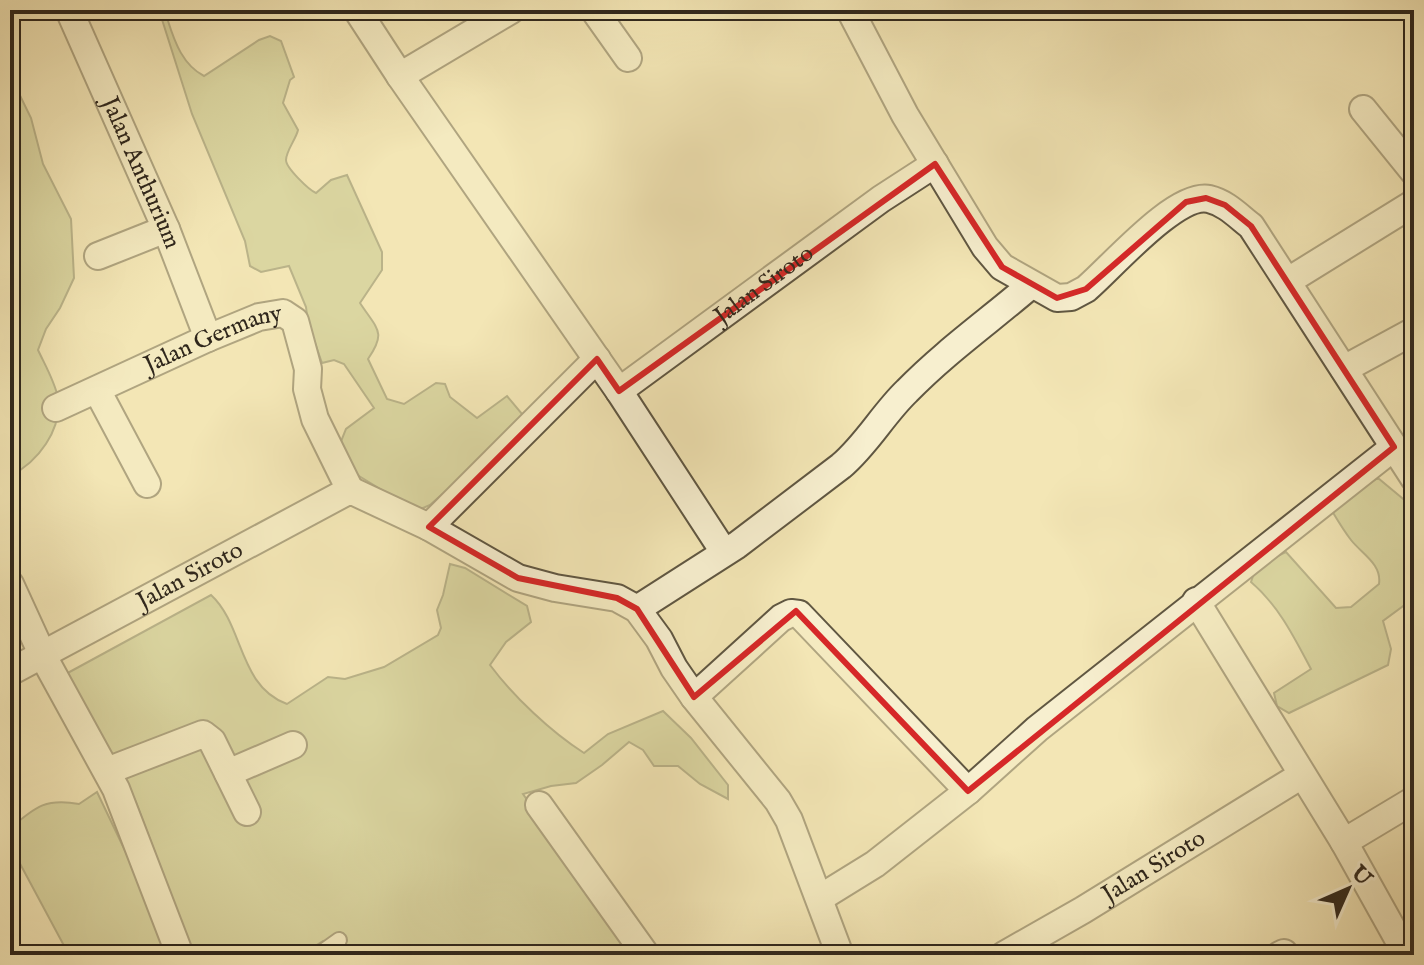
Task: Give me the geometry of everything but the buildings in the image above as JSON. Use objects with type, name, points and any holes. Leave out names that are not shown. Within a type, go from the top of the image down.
[{"type":"street","name":"Jalan Anthurium","points":[[69,10],[166,229],[208,338]]},
{"type":"street","points":[[357,10],[619,391],[724,552]]},
{"type":"street","points":[[594,10],[628,58]]},
{"type":"street","points":[[850,10],[905,115],[985,247],[1002,267],[1057,298],[1071,297],[1086,289],[1168,213],[1186,202],[1206,198],[1225,205],[1251,226],[1414,478]]},
{"type":"street","points":[[400,76],[503,12]]},
{"type":"street","points":[[1363,109],[1414,172]]},
{"type":"street","name":"Jalan Siroto","points":[[619,391],[881,199],[935,164]]},
{"type":"street","points":[[1288,281],[1414,203]]},
{"type":"street","points":[[98,256],[166,229]]},
{"type":"street","points":[[637,609],[756,531],[841,466],[857,452],[919,378],[1031,285]]},
{"type":"street","name":"Jalan Germany","points":[[56,408],[208,338],[259,317],[283,313],[295,321],[308,369],[307,389],[315,419],[350,490]]},
{"type":"street","points":[[1344,369],[1414,331]]},
{"type":"street","points":[[429,527],[597,359]]},
{"type":"street","points":[[97,390],[147,484]]},
{"type":"street","points":[[820,898],[875,864],[968,791],[1037,729],[1394,447]]},
{"type":"street","points":[[350,490],[429,527],[518,578],[555,588],[617,598],[637,609],[694,697],[778,801],[796,832],[840,955]]},
{"type":"street","name":"Jalan Siroto","points":[[10,672],[350,490]]},
{"type":"street","points":[[10,584],[43,656],[116,789],[180,955]]},
{"type":"street","points":[[1196,601],[1344,842],[1407,955]]},
{"type":"street","points":[[694,697],[781,618],[791,613],[799,614],[968,791]]},
{"type":"street","points":[[107,771],[203,734],[212,741],[247,812]]},
{"type":"street","points":[[228,773],[293,745]]},
{"type":"street","name":"Jalan Siroto","points":[[1004,955],[1302,775]]},
{"type":"street","points":[[1344,842],[1414,800]]},
{"type":"street","points":[[539,805],[646,955]]},
{"type":"lane","points":[[318,955],[339,940]]},
{"type":"highlighted area","points":[[935,164],[1002,267],[1057,298],[1086,289],[1186,202],[1206,198],[1225,205],[1251,226],[1394,447],[968,791],[796,611],[694,697],[637,609],[617,598],[518,578],[429,527],[597,359],[619,391]]},
{"type":"green space","points":[[159,10],[172,10],[168,21],[177,45],[190,66],[204,76],[259,40],[270,36],[281,41],[294,77],[290,80],[283,103],[298,130],[288,153],[287,164],[316,193],[331,180],[347,175],[382,252],[382,270],[360,303],[378,331],[377,343],[368,359],[387,399],[404,404],[436,383],[445,384],[450,397],[477,418],[507,396],[527,420],[430,505],[416,511],[359,476],[350,467],[340,444],[346,429],[374,408],[344,364],[334,360],[322,363],[308,323],[306,307],[289,266],[261,272],[250,266],[245,241],[192,114]]},
{"type":"green space","points":[[10,75],[31,118],[43,164],[71,219],[74,278],[38,350],[57,392],[56,422],[39,454],[10,476]]},
{"type":"green space","points":[[1378,478],[1414,508],[1414,598],[1383,621],[1391,649],[1388,665],[1289,713],[1277,706],[1274,693],[1311,669],[1278,612],[1251,582],[1253,576],[1264,563],[1286,552],[1336,608],[1351,607],[1379,584],[1379,577],[1374,565],[1351,540],[1332,511],[1345,497]]},
{"type":"green space","points":[[450,564],[465,568],[527,606],[531,622],[506,642],[490,665],[521,701],[559,735],[584,753],[608,734],[663,711],[691,738],[728,785],[728,799],[700,784],[678,766],[654,766],[643,750],[629,742],[576,783],[523,794],[637,955],[338,955],[323,941],[301,955],[194,955],[135,800],[64,675],[211,595],[230,622],[259,684],[287,704],[328,677],[345,679],[384,667],[438,635],[441,628],[437,610]]},
{"type":"green space","points":[[97,792],[140,882],[165,948],[147,955],[69,955],[10,845],[12,827],[35,809],[58,802],[79,804]]}]
